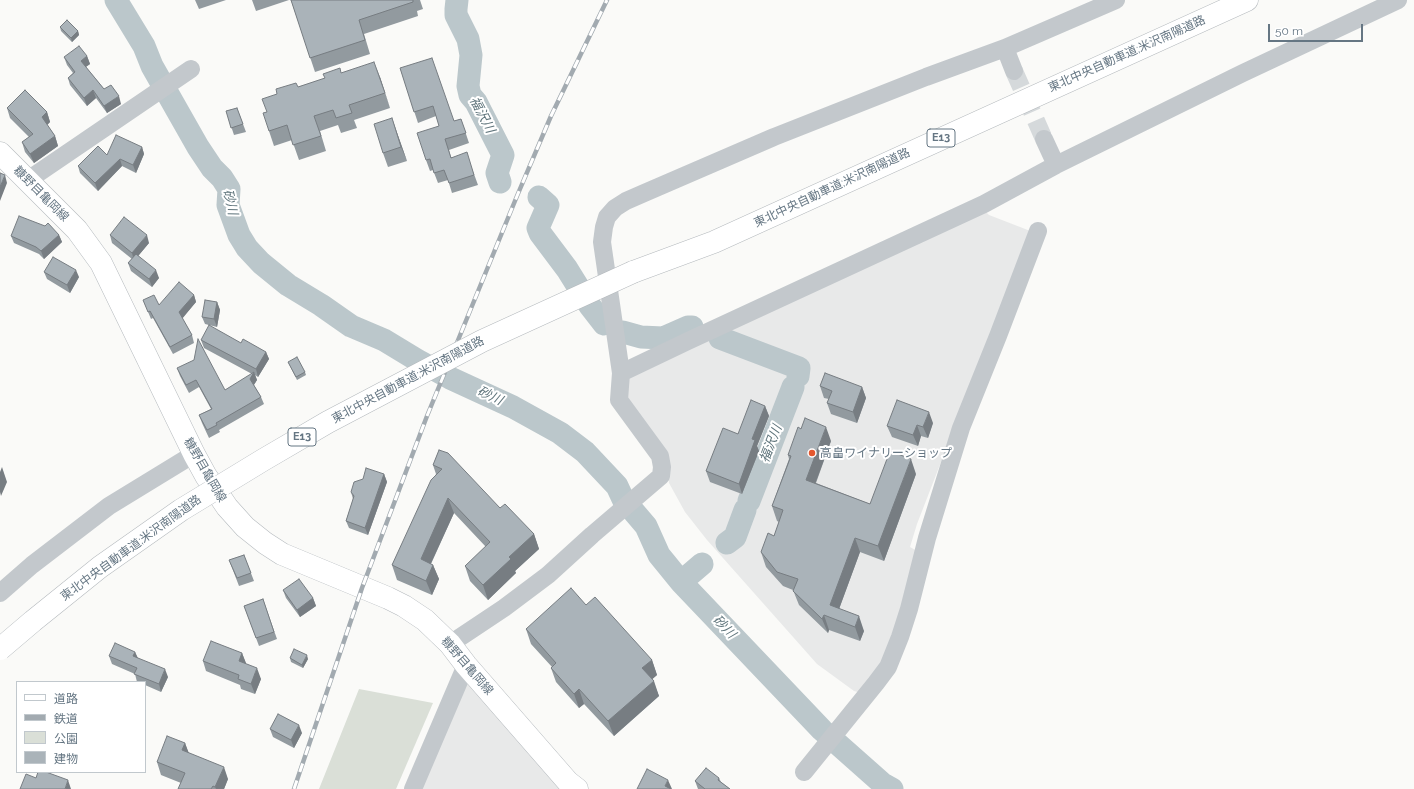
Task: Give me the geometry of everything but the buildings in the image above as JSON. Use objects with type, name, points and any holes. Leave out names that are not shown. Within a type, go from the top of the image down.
[{"type":"main road","name":"東北中央自動車道;米沢南陽道路","points":[[0,649],[106,563],[181,510],[328,422],[482,341],[633,272],[709,233],[1228,0]]},
{"type":"main road","name":"東北中央自動車道;米沢南陽道路","points":[[633,272],[714,242],[1247,0]]},
{"type":"main road","name":"糠野目亀岡線","points":[[0,153],[77,230],[101,263],[194,454],[206,476],[227,507],[244,526],[265,543],[282,554],[388,598],[426,620],[450,644],[466,666],[568,782],[577,789]]},
{"type":"street","points":[[450,644],[504,608],[548,575],[661,476],[662,467],[660,456],[619,400],[621,373],[602,242],[607,217],[615,208],[626,201],[774,136],[1005,48],[1116,0]]},
{"type":"street","points":[[621,373],[984,204],[1056,164],[1398,0]]},
{"type":"street","points":[[1005,48],[1014,71]]},
{"type":"street","points":[[28,180],[191,69]]},
{"type":"street","points":[[1044,139],[1056,164]]},
{"type":"street","points":[[804,772],[888,667],[900,637],[927,538],[961,428],[1038,231]]},
{"type":"street","points":[[0,593],[109,506],[194,454]]},
{"type":"street","points":[[413,789],[466,666]]},
{"type":"shaded area","points":[[983,209],[989,215],[1033,232],[991,333],[917,524],[910,547],[917,551],[894,637],[885,657],[861,693],[854,691],[817,664],[707,540],[685,512],[669,483],[667,466],[624,398],[627,377]]},
{"type":"shaded area","points":[[466,665],[577,789],[413,789]]},
{"type":"green space","points":[[359,689],[433,703],[396,789],[319,789]]},
{"type":"waterway","name":"砂川","points":[[116,0],[144,46],[152,66],[198,147],[212,168],[222,178],[229,189],[228,205],[239,235],[247,248],[261,263],[288,285],[321,305],[351,326],[384,340],[450,378],[513,407],[560,433],[585,452],[617,486],[623,499],[646,526],[659,555],[681,582],[822,730],[883,784],[892,789]]},
{"type":"waterway","name":"福沢川","points":[[457,0],[456,15],[468,39],[471,55],[468,86],[470,95],[476,102],[503,155],[497,173],[500,182]]},
{"type":"waterway","name":"福沢川","points":[[539,197],[548,205],[538,228],[540,233],[567,269],[590,306],[604,324]]},
{"type":"waterway","name":"福沢川","points":[[623,332],[641,337],[663,338],[688,327],[692,327]]},
{"type":"waterway","name":"福沢川","points":[[720,338],[799,368],[798,376]]},
{"type":"waterway","name":"福沢川","points":[[749,501],[793,387]]},
{"type":"waterway","name":"福沢川","points":[[727,543],[735,537],[745,510]]},
{"type":"waterway","name":"福沢川","points":[[681,582],[702,564]]},
{"type":"tunnel","points":[[1014,71],[1044,139]]},
{"type":"railway","points":[[294,789],[362,588],[427,416],[551,116],[607,0]]},
{"type":"place","name":"高畠ワイナリーショップ","points":[[812,453]]}]
